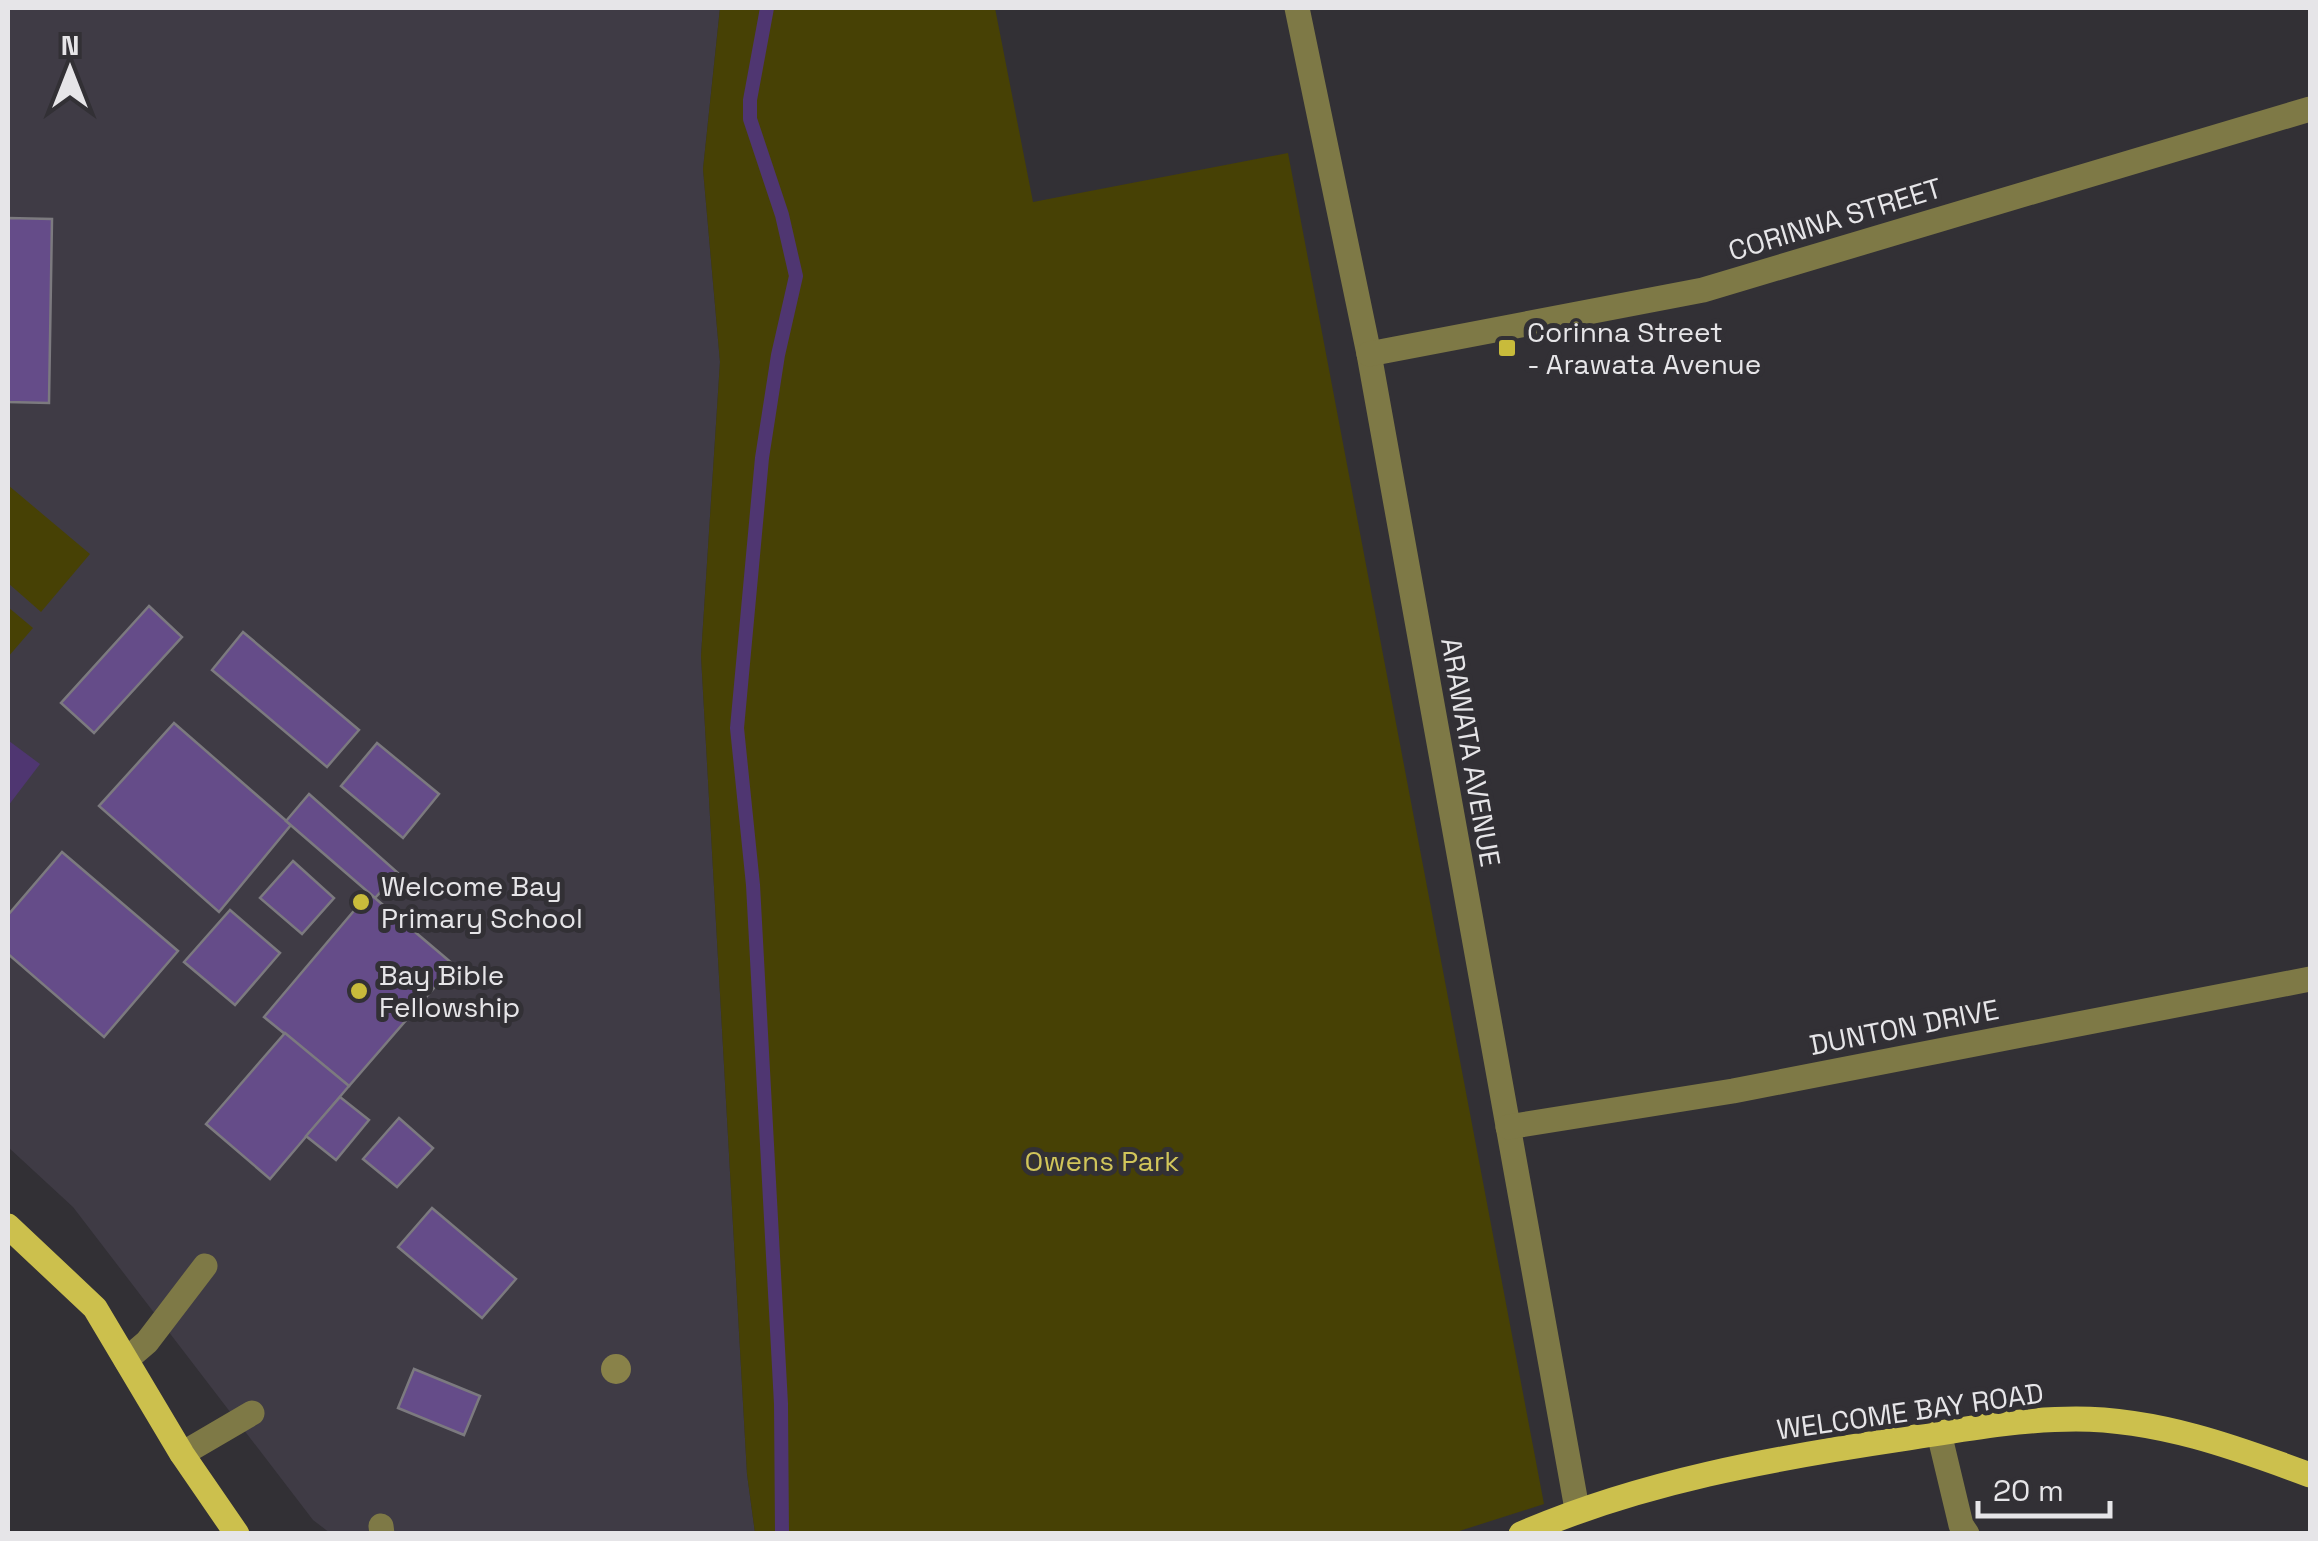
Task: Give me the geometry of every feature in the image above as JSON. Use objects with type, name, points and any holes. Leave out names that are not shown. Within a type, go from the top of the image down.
[{"type":"main road","points":[[8,1226],[95,1308],[182,1454],[236,1534]]},
{"type":"main road","name":"WELCOME BAY ROAD","points":[[1520,1534],[1577,1509],[1795,1455],[2010,1423],[2078,1418],[2148,1426],[2219,1440],[2310,1475]]},
{"type":"street","name":"ARAWATA AVENUE","points":[[1297,8],[1369,354],[1577,1509]]},
{"type":"street","name":"CORINNA STREET","points":[[1369,354],[1703,290],[2310,109]]},
{"type":"street","name":"DUNTON DRIVE","points":[[1508,1127],[1733,1091],[2310,978]]},
{"type":"street","points":[[126,1360],[147,1342],[205,1266]]},
{"type":"street","points":[[182,1454],[252,1412]]},
{"type":"street","points":[[1939,1433],[1961,1526],[1968,1534]]},
{"type":"shaded area","name":"Welcome Bay Primary School","points":[[8,8],[720,8],[703,169],[720,362],[701,656],[747,1474],[755,1533],[330,1533],[313,1520],[73,1207],[8,1147]]},
{"type":"shaded area","points":[[8,743],[40,764],[8,806]]},
{"type":"green space","name":"Owens Park","points":[[720,8],[995,8],[1033,202],[1288,153],[1544,1504],[1450,1534],[755,1533],[747,1474],[701,656],[720,362],[703,169]]},
{"type":"green space","points":[[8,485],[90,554],[41,612],[8,583]]},
{"type":"green space","points":[[8,607],[33,628],[8,657]]},
{"type":"building","points":[[8,218],[52,219],[49,403],[8,402]]},
{"type":"building","points":[[149,606],[182,637],[94,733],[61,703]]},
{"type":"building","points":[[243,632],[359,730],[327,767],[212,670]]},
{"type":"building","points":[[174,723],[291,825],[219,912],[99,806]]},
{"type":"building","points":[[377,743],[439,794],[403,838],[341,786]]},
{"type":"building","points":[[309,794],[398,873],[375,898],[286,821]]},
{"type":"building","points":[[62,852],[178,951],[104,1037],[8,954],[8,915]]},
{"type":"building","points":[[293,861],[334,898],[302,934],[260,898]]},
{"type":"building","name":"Bay Bible Fellowship","points":[[369,893],[454,965],[349,1086],[264,1017]]},
{"type":"building","points":[[230,910],[280,953],[235,1005],[184,962]]},
{"type":"building","points":[[285,1033],[349,1086],[270,1179],[206,1124]]},
{"type":"building","points":[[340,1097],[369,1120],[336,1160],[306,1136]]},
{"type":"building","points":[[399,1118],[433,1148],[397,1187],[363,1159]]},
{"type":"building","points":[[432,1208],[516,1279],[482,1318],[398,1247]]},
{"type":"building","points":[[414,1369],[480,1396],[464,1435],[398,1408]]},
{"type":"waterway","points":[[767,8],[750,119],[782,215],[796,276],[778,355],[762,458],[737,728],[753,885],[781,1404],[782,1534]]},
{"type":"place","name":"Corinna Street - Arawata Avenue","points":[[1507,348]]},
{"type":"place","name":"Welcome Bay Primary School","points":[[361,902]]},
{"type":"place","name":"Bay Bible Fellowship","points":[[359,991]]}]
